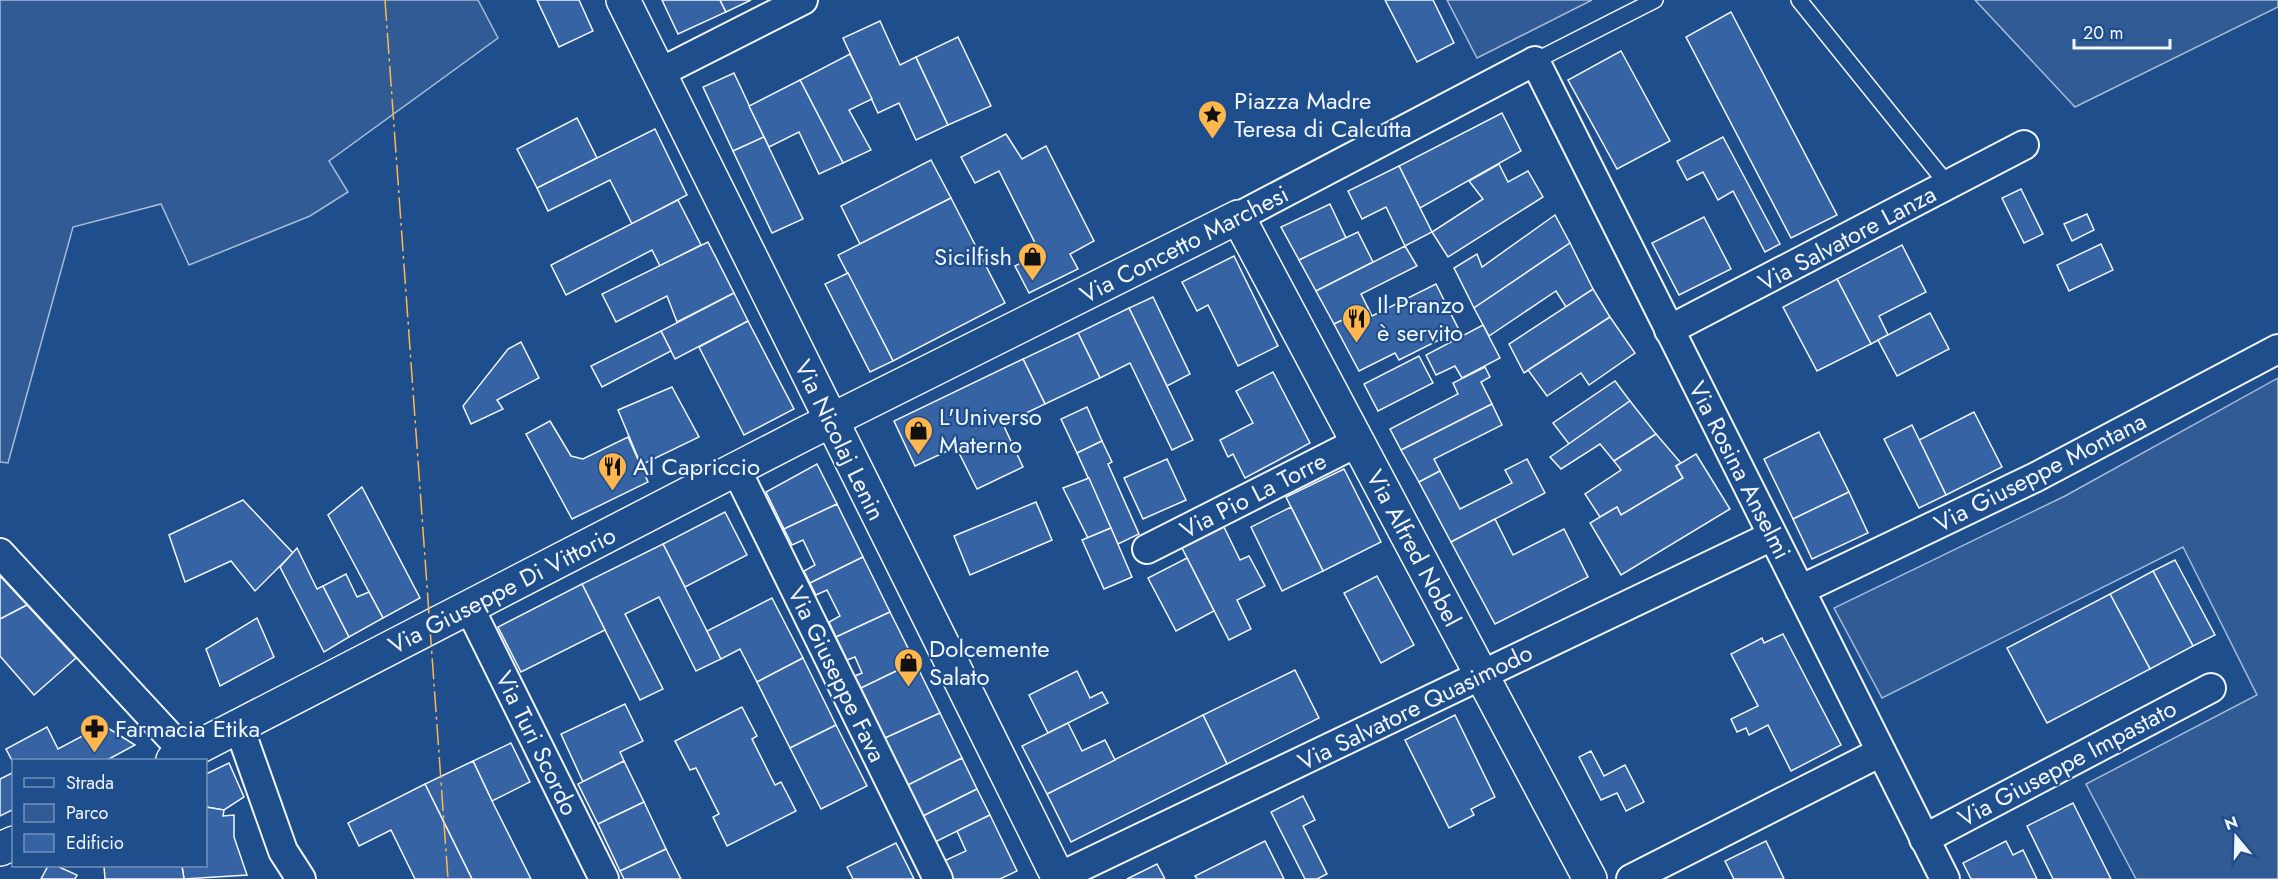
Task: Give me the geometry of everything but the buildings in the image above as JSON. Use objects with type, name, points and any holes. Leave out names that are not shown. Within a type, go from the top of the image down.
[{"type":"main road","name":"Via Nicolaj Lenin","points":[[623,0],[1057,879]]},
{"type":"main road","name":"Via Concetto Marchesi","points":[[831,421],[1238,217]]},
{"type":"main road","name":"Via Alfred Nobel","points":[[1238,217],[1590,879]]},
{"type":"main road","name":"Via Giuseppe Di Vittorio","points":[[179,757],[831,421]]},
{"type":"street","points":[[658,74],[803,0]]},
{"type":"street","name":"Via Concetto Marchesi","points":[[1238,217],[1535,61]]},
{"type":"street","name":"Via Rosina Anselmi","points":[[1535,61],[1945,879]]},
{"type":"street","name":"Via Salvatore Lanza","points":[[1669,330],[2024,145]]},
{"type":"street","name":"Via Giuseppe Montana","points":[[1800,590],[2034,478],[2278,350]]},
{"type":"street","name":"Via Pio La Torre","points":[[1148,549],[1358,442]]},
{"type":"street","name":"Via Giuseppe Fava","points":[[736,469],[938,879]]},
{"type":"street","name":"Via Salvatore Quasimodo","points":[[1057,879],[1772,536]]},
{"type":"street","points":[[0,553],[179,757]]},
{"type":"street","name":"Via Turi Scordo","points":[[469,607],[604,879]]},
{"type":"street","name":"Via Giuseppe Impastato","points":[[1924,839],[2211,688]]},
{"type":"street","points":[[239,727],[283,851],[301,879]]},
{"type":"street","points":[[1631,879],[1881,752]]},
{"type":"lane","points":[[1535,61],[1655,0]]},
{"type":"lane","points":[[1799,0],[1948,185]]},
{"type":"green space","points":[[0,0],[478,0],[498,38],[329,161],[348,192],[310,216],[189,265],[161,204],[73,227],[8,463],[0,462]]},
{"type":"green space","points":[[1447,0],[1592,0],[1477,58]]},
{"type":"green space","points":[[1975,0],[2278,0],[2278,7],[2075,107]]},
{"type":"green space","points":[[2278,378],[2278,879],[2136,879],[2086,784],[2257,695],[2183,547],[1882,698],[1834,608],[2065,496]]},
{"type":"power","points":[[385,0],[448,879]]},
{"type":"place","name":"Piazza Madre Teresa di Calcutta","points":[[1213,140]]},
{"type":"place","name":"Sicilfish","points":[[1033,282]]},
{"type":"place","name":"Il Pranzo è servito","points":[[1356,344]]},
{"type":"place","name":"L'Universo Materno","points":[[918,456]]},
{"type":"place","name":"Al Capriccio","points":[[612,492]]},
{"type":"place","name":"Dolcemente Salato","points":[[908,688]]},
{"type":"place","name":"Farmacia Etika","points":[[94,754]]}]
